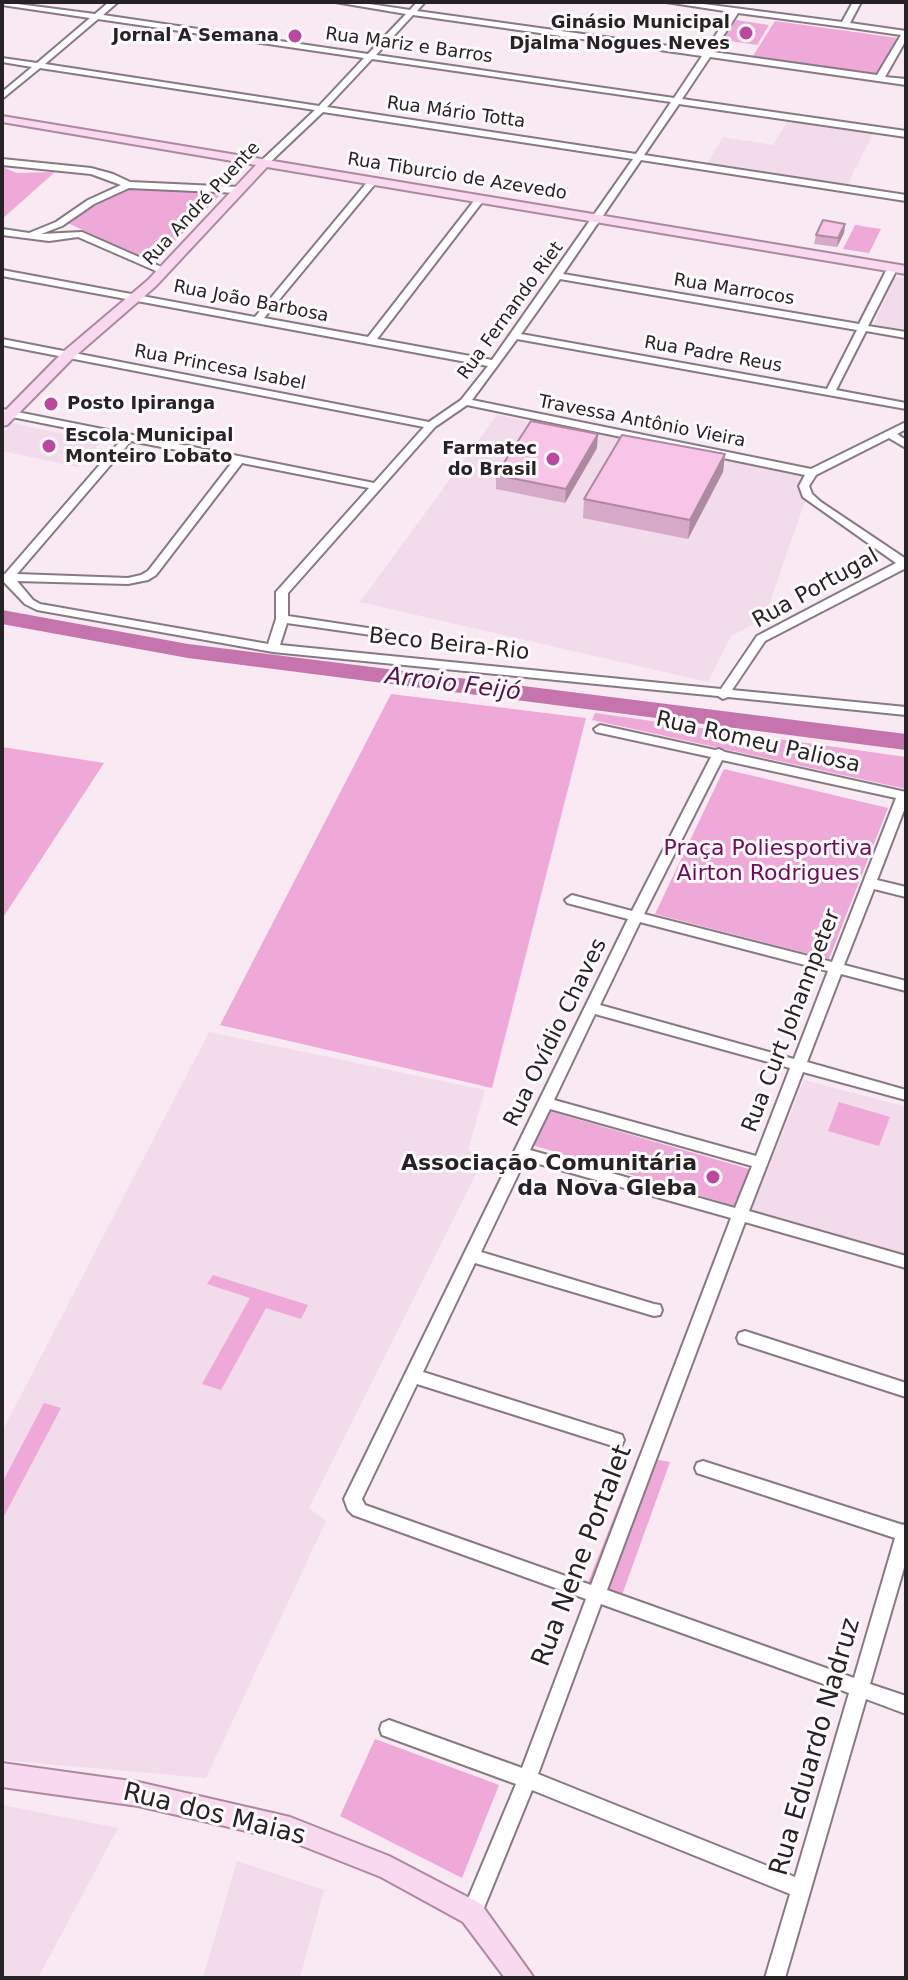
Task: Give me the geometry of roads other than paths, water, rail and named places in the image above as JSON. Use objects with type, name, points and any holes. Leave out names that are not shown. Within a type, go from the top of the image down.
[{"type":"main road","name":"Rua Tiburcio de Azevedo","points":[[2,119],[899,268]]},
{"type":"main road","name":"Rua André Puente","points":[[5,416],[163,271],[264,163]]},
{"type":"main road","name":"Rua dos Maias","points":[[2,1775],[138,1794],[290,1829],[389,1868],[472,1913],[521,1978]]},
{"type":"street","points":[[2,96],[114,2]]},
{"type":"street","points":[[339,2],[906,82]]},
{"type":"street","name":"Rua André Puente","points":[[264,163],[321,109],[421,2]]},
{"type":"street","points":[[670,2],[906,33],[880,78]]},
{"type":"street","points":[[845,25],[857,2]]},
{"type":"street","name":"Rua Mariz e Barros","points":[[2,3],[906,134]]},
{"type":"street","name":"Rua Fernando Riet","points":[[273,648],[282,619],[282,592],[431,425],[465,402],[495,364],[598,218],[736,11]]},
{"type":"street","name":"Rua Mário Totta","points":[[2,60],[906,198]]},
{"type":"street","points":[[2,162],[91,171],[128,185],[239,190]]},
{"type":"street","points":[[257,320],[372,182]]},
{"type":"street","points":[[26,237],[59,224],[91,202],[128,185]]},
{"type":"street","points":[[370,341],[480,199]]},
{"type":"street","points":[[59,224],[163,271]]},
{"type":"street","points":[[2,232],[26,237],[79,234]]},
{"type":"street","points":[[830,392],[863,327],[899,268]]},
{"type":"street","name":"Rua João Barbosa","points":[[2,273],[495,364]]},
{"type":"street","name":"Rua Marrocos","points":[[557,276],[906,335]]},
{"type":"street","name":"Rua Padre Reus","points":[[515,336],[906,406]]},
{"type":"street","name":"Rua Princesa Isabel","points":[[2,342],[431,425]]},
{"type":"street","name":"Travessa Antônio Vieira","points":[[465,402],[812,473]]},
{"type":"street","points":[[5,416],[375,486]]},
{"type":"street","points":[[905,564],[817,504],[807,495],[804,486],[812,473],[906,425]]},
{"type":"street","points":[[889,433],[906,445]]},
{"type":"street","points":[[5,577],[128,438]]},
{"type":"street","points":[[5,577],[128,581],[144,578],[152,573],[238,461]]},
{"type":"street","name":"Rua Portugal","points":[[723,695],[761,639],[905,564]]},
{"type":"street","name":"Beco Beira-Rio","points":[[5,577],[37,607],[273,648],[906,711]]},
{"type":"street","points":[[282,619],[388,635]]},
{"type":"street","name":"Rua Romeu Paliosa","points":[[600,729],[905,796]]},
{"type":"street","name":"Rua Ovídio Chaves","points":[[595,1595],[359,1510],[353,1499],[636,916],[719,753]]},
{"type":"street","name":"Rua Curt Johannpeter","points":[[739,1216],[905,796]]},
{"type":"street","points":[[869,883],[906,892]]},
{"type":"street","points":[[572,900],[906,986]]},
{"type":"street","points":[[591,1008],[906,1095]]},
{"type":"street","points":[[547,1103],[760,1163]]},
{"type":"street","points":[[522,1153],[906,1262]]},
{"type":"street","name":"Rua Nene Portalet","points":[[472,1913],[527,1779],[739,1216]]},
{"type":"street","points":[[473,1256],[654,1310]]},
{"type":"street","points":[[745,1338],[906,1390]]},
{"type":"street","points":[[413,1376],[616,1440]]},
{"type":"street","points":[[703,1468],[906,1532]]},
{"type":"street","name":"Rua Eduardo Nadruz","points":[[775,1978],[906,1532]]},
{"type":"street","points":[[595,1595],[906,1705]]},
{"type":"street","points":[[389,1729],[527,1779],[802,1889]]},
{"type":"waterway","name":"Arroio Feijó","points":[[2,617],[188,651],[906,742]]},
{"type":"place","name":"Ginásio Municipal Djalma Nogues Neves","points":[[746,33]]},
{"type":"place","name":"Jornal A Semana","points":[[295,36]]},
{"type":"place","name":"Posto Ipiranga","points":[[51,404]]},
{"type":"place","name":"Escola Municipal Monteiro Lobato","points":[[49,446]]},
{"type":"place","name":"Farmatec do Brasil","points":[[553,459]]},
{"type":"place","name":"Associação Comunitária da Nova Gleba","points":[[713,1177]]},
{"type":"park label","name":"Praça Poliesportiva Airton Rodrigues","points":[[768,862]]}]
